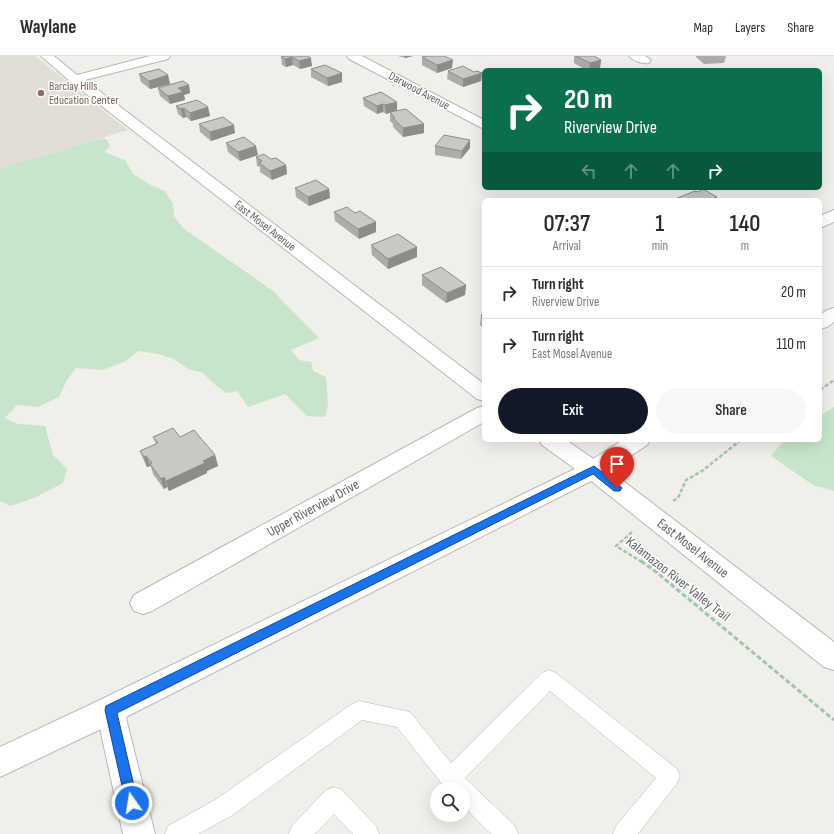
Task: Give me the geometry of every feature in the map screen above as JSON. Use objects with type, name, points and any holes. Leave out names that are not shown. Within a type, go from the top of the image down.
[{"type":"street","name":"East Mosel Avenue","points":[[47,56],[482,392]]},
{"type":"street","points":[[75,79],[164,56]]},
{"type":"street","name":"Darwood Avenue","points":[[353,56],[482,124]]},
{"type":"street","points":[[822,222],[834,215]]},
{"type":"street","points":[[822,322],[834,314]]},
{"type":"street","name":"Upper Riverview Drive","points":[[143,603],[482,414]]},
{"type":"street","name":"East Mosel Avenue","points":[[553,442],[594,470],[834,658]]},
{"type":"street","points":[[0,762],[110,710],[594,470],[636,442]]},
{"type":"street","points":[[110,710],[139,834]]},
{"type":"lane","points":[[461,782],[549,679],[670,776],[624,834]]},
{"type":"lane","points":[[176,834],[223,808],[359,710],[403,719],[455,782]]},
{"type":"lane","points":[[300,834],[334,798],[368,834]]},
{"type":"lane","points":[[470,798],[507,834]]},
{"type":"path","points":[[822,389],[834,380]]},
{"type":"path","name":"Kalamazoo River Valley Trail","points":[[738,442],[702,471],[686,480],[678,498],[652,516],[616,546],[628,552],[655,571],[834,720]]},
{"type":"shaded area","name":"Barclay Hills Education Center","points":[[0,56],[35,56],[128,130],[0,168]]},
{"type":"green space","points":[[102,138],[107,140],[110,146],[104,152],[125,160],[133,174],[151,185],[165,191],[173,204],[174,216],[183,228],[273,291],[319,338],[291,350],[299,360],[311,362],[313,371],[326,377],[328,405],[325,417],[307,416],[285,394],[248,407],[237,391],[226,393],[203,373],[188,369],[174,359],[159,354],[138,351],[124,362],[102,370],[76,368],[67,380],[59,397],[38,407],[17,405],[5,418],[18,424],[45,426],[53,455],[67,469],[63,483],[36,497],[10,506],[0,501],[0,168]]},
{"type":"green space","points":[[834,407],[834,491],[813,485],[771,456],[782,442],[822,442],[822,415]]},
{"type":"building","points":[[308,56],[311,58],[299,61],[292,57],[285,59],[281,57]]},
{"type":"building","points":[[444,56],[453,60],[437,65],[422,57]]},
{"type":"building","points":[[576,56],[594,56],[601,60],[590,63]]},
{"type":"building","points":[[325,65],[342,73],[327,78],[311,69]]},
{"type":"building","points":[[463,66],[474,72],[477,71],[482,73],[463,79],[448,71]]},
{"type":"building","points":[[159,69],[168,75],[149,81],[139,74]]},
{"type":"building","points":[[183,81],[189,85],[178,88],[183,92],[168,96],[158,88]]},
{"type":"building","points":[[381,92],[397,102],[377,106],[363,98]]},
{"type":"building","points":[[197,100],[208,107],[190,113],[184,108],[181,109],[176,106]]},
{"type":"building","points":[[406,109],[424,124],[403,128],[393,118],[395,118],[390,112]]},
{"type":"building","points":[[223,117],[234,125],[210,132],[199,124]]},
{"type":"building","points":[[444,135],[470,140],[462,151],[435,146]]},
{"type":"building","points":[[244,137],[256,146],[238,152],[226,143]]},
{"type":"building","points":[[264,154],[271,159],[276,158],[286,165],[270,171],[259,163],[262,161],[256,157]]},
{"type":"building","points":[[316,180],[329,189],[308,197],[295,188]]},
{"type":"building","points":[[705,190],[717,197],[678,198],[695,191],[698,192]]},
{"type":"building","points":[[347,207],[355,213],[360,211],[376,222],[358,229],[334,212]]},
{"type":"building","points":[[398,234],[417,247],[388,259],[371,245]]},
{"type":"building","points":[[441,267],[466,285],[447,293],[422,275]]},
{"type":"building","points":[[173,428],[180,437],[194,430],[215,455],[203,461],[205,463],[166,481],[164,477],[161,479],[150,464],[152,463],[146,456],[144,457],[140,451],[158,443],[153,437]]},
{"type":"place","name":"Barclay Hills Education Center","points":[[41,93]]},
{"type":"route","points":[[132,803],[110,710],[594,470],[617,488]]}]
